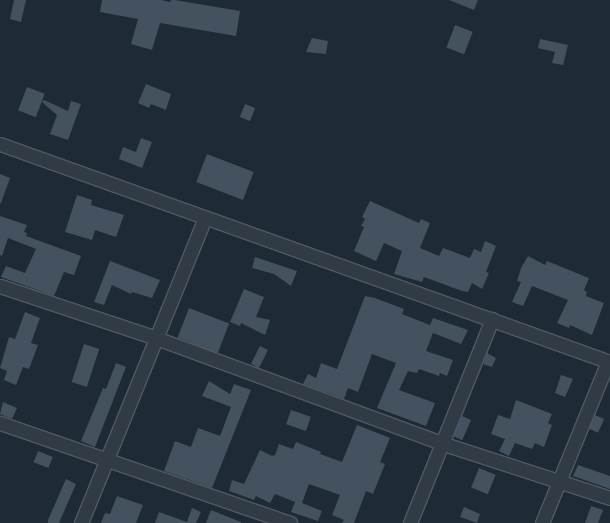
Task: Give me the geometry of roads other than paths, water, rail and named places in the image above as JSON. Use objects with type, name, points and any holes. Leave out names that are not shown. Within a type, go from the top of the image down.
[{"type":"street","points":[[0,144],[609,361],[560,483],[542,523]]},
{"type":"street","points":[[81,523],[205,218]]},
{"type":"street","points":[[0,286],[156,338],[441,443],[560,483],[610,498]]},
{"type":"street","points":[[410,523],[492,319]]},
{"type":"street","points":[[0,423],[290,523]]}]
